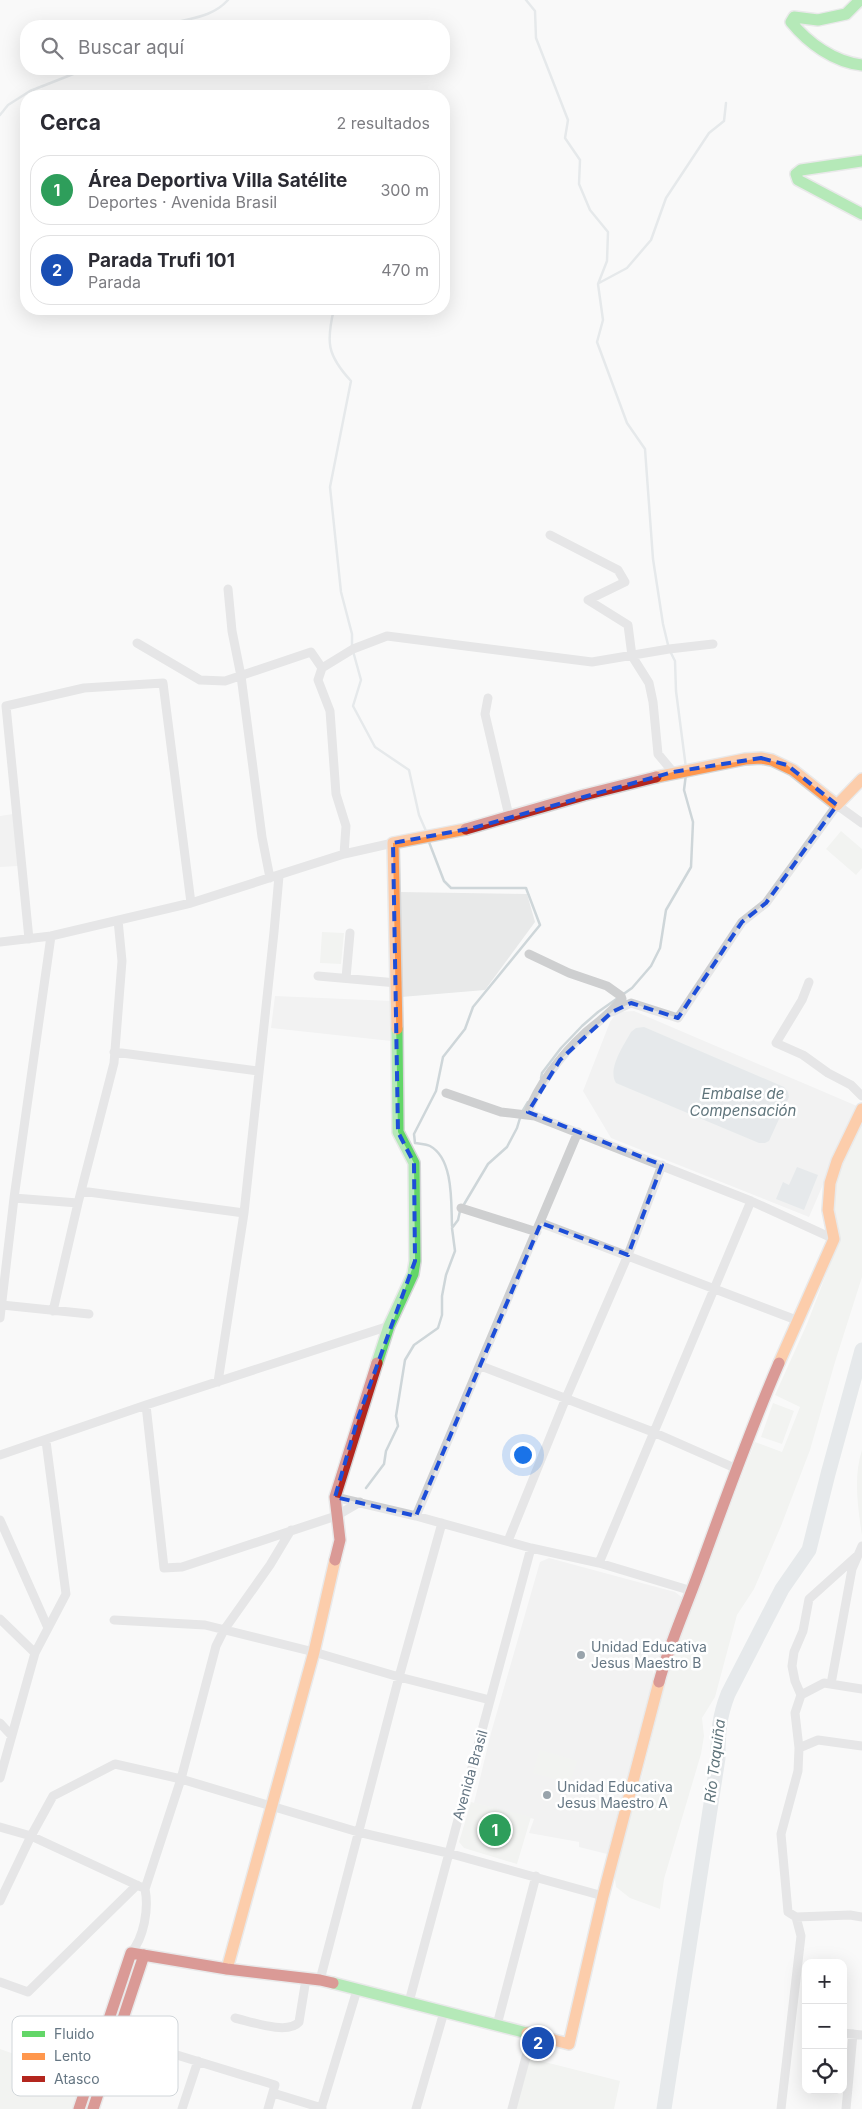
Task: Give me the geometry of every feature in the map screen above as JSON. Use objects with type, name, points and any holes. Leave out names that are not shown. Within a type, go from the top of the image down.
[{"type":"street","points":[[860,0],[846,14],[818,20],[794,17],[791,22],[798,32],[826,53],[862,65]]},
{"type":"street","points":[[862,161],[801,170],[796,174],[798,180],[811,188],[842,202],[862,214]]},
{"type":"street","points":[[550,534],[618,570],[625,582],[588,600],[628,625],[632,656],[648,683],[651,692],[658,754],[673,772]]},
{"type":"street","points":[[218,1382],[244,1213],[274,932],[275,877],[262,837],[241,676],[232,631],[228,589]]},
{"type":"street","points":[[344,854],[346,826],[336,794],[330,711],[318,680],[322,668],[353,649],[387,636],[592,662],[669,649],[713,644]]},
{"type":"street","points":[[137,643],[200,680],[225,681],[311,652],[322,668]]},
{"type":"street","points":[[28,939],[6,706],[84,688],[163,683],[191,903]]},
{"type":"street","points":[[488,698],[485,714],[508,816]]},
{"type":"street","points":[[0,942],[52,936],[191,903],[344,854],[473,828],[508,816],[673,772],[761,758],[787,765],[862,823]]},
{"type":"street","points":[[527,1115],[532,1101],[560,1060],[584,1034],[612,1012],[631,1003],[678,1018],[742,922],[766,902],[837,805],[862,779]]},
{"type":"street","points":[[227,1969],[270,1805],[314,1652],[340,1540],[336,1516],[336,1497],[346,1458],[389,1326],[408,1286],[415,1261],[414,1163],[398,1132],[397,983],[393,843]]},
{"type":"street","points":[[54,1312],[81,1190],[114,1063],[122,961],[118,920]]},
{"type":"street","points":[[346,978],[350,933]]},
{"type":"street","points":[[0,1318],[14,1198],[52,936]]},
{"type":"street","points":[[528,954],[569,973],[607,986],[616,992],[622,999],[612,1012]]},
{"type":"street","points":[[318,976],[397,983]]},
{"type":"street","points":[[809,982],[802,1000],[776,1043],[803,1056],[828,1073],[851,1084],[862,1096]]},
{"type":"street","points":[[114,1052],[258,1071]]},
{"type":"street","points":[[446,1093],[501,1112],[535,1116],[578,1132],[751,1201],[834,1240]]},
{"type":"street","points":[[131,1953],[227,1969],[320,1980],[569,2044],[603,1896],[666,1656],[692,1591],[751,1426],[834,1240],[828,1194],[831,1178],[862,1109]]},
{"type":"street","points":[[416,1516],[481,1366],[578,1132]]},
{"type":"street","points":[[508,1541],[566,1398],[628,1255],[662,1165]]},
{"type":"street","points":[[81,1190],[244,1213]]},
{"type":"street","points":[[14,1198],[78,1203]]},
{"type":"street","points":[[599,1563],[751,1201]]},
{"type":"street","points":[[461,1208],[539,1227],[628,1255],[799,1321]]},
{"type":"street","points":[[2,1305],[54,1312],[89,1314]]},
{"type":"street","points":[[0,1455],[46,1441],[146,1405],[389,1326]]},
{"type":"street","points":[[481,1366],[653,1432],[737,1469]]},
{"type":"street","points":[[146,1405],[164,1568],[182,1567],[336,1516],[360,1502]]},
{"type":"street","points":[[0,1778],[35,1653],[66,1594],[46,1441]]},
{"type":"street","points":[[336,1497],[416,1516],[531,1548],[599,1563],[692,1591]]},
{"type":"street","points":[[0,1520],[48,1628]]},
{"type":"street","points":[[320,1980],[399,1677],[442,1523]]},
{"type":"street","points":[[0,1982],[28,1992],[141,1887],[181,1779],[216,1646],[224,1630],[270,1565],[291,1530]]},
{"type":"street","name":"Avenida Brasil","points":[[409,2002],[531,1548]]},
{"type":"street","points":[[831,1684],[852,1570],[861,1550]]},
{"type":"street","points":[[861,1550],[809,1599],[804,1625],[794,1652],[792,1666],[801,1695],[795,1713],[799,1748],[798,1771],[781,1834],[788,1912],[796,1916],[850,1915],[862,1917]]},
{"type":"street","points":[[0,1618],[35,1653]]},
{"type":"street","points":[[114,1620],[205,1626],[224,1630],[314,1652],[399,1677],[490,1700]]},
{"type":"street","points":[[801,1695],[824,1683],[862,1689]]},
{"type":"street","points":[[0,1723],[12,1735]]},
{"type":"street","points":[[799,1748],[818,1740],[862,1746]]},
{"type":"street","points":[[0,1901],[31,1836],[53,1796],[116,1764],[181,1779],[358,1832],[448,1853],[603,1896]]},
{"type":"street","points":[[0,1827],[31,1836],[141,1887],[147,1900],[142,1932],[137,1945],[131,1953],[110,2016]]},
{"type":"street","points":[[497,2026],[536,1876]]},
{"type":"street","points":[[781,2109],[801,1936],[796,1916]]},
{"type":"street","points":[[124,2016],[144,1955]]},
{"type":"street","points":[[235,2018],[286,2029],[295,2027],[299,2022],[306,1979]]},
{"type":"street","points":[[273,2093],[322,2108],[357,1990]]},
{"type":"street","points":[[416,2109],[444,2012]]},
{"type":"street","points":[[846,2109],[858,2034]]},
{"type":"street","points":[[512,2109],[532,2035]]},
{"type":"street","points":[[178,2055],[276,2085],[268,2109]]},
{"type":"street","points":[[182,2109],[198,2061]]},
{"type":"street","points":[[79,2109],[83,2096]]},
{"type":"street","points":[[93,2109],[97,2096]]},
{"type":"highlighted area","points":[[761,758],[787,765],[837,805],[766,903],[742,922],[678,1018],[631,1003],[612,1012],[560,1060],[528,1112],[662,1165],[628,1255],[541,1223],[416,1516],[335,1497],[358,1418],[415,1261],[414,1163],[398,1132],[393,843],[473,828],[673,772]]},
{"type":"shaded area","points":[[13,814],[18,866],[0,867],[0,816]]},
{"type":"shaded area","points":[[841,831],[862,849],[862,868],[856,875],[826,849]]},
{"type":"shaded area","points":[[400,892],[527,894],[535,922],[485,990],[401,997]]},
{"type":"shaded area","points":[[322,932],[344,933],[341,964],[320,963]]},
{"type":"shaded area","points":[[275,996],[392,1001],[391,1041],[271,1028]]},
{"type":"shaded area","points":[[634,1011],[857,1106],[809,1217],[611,1138],[583,1091],[610,1022],[617,1012]]},
{"type":"shaded area","points":[[862,1122],[862,1277],[810,1450],[781,1526],[754,1589],[737,1615],[715,1697],[702,1718],[704,1736],[701,1754],[664,1879],[660,1909],[630,1898],[616,1887],[614,1871],[638,1792],[675,1644],[755,1442],[782,1452],[800,1407],[775,1395],[807,1324],[837,1246],[833,1203],[838,1172]]},
{"type":"shaded area","points":[[773,1403],[794,1411],[782,1444],[761,1437]]},
{"type":"shaded area","points":[[862,1450],[862,1536],[857,1482]]},
{"type":"shaded area","points":[[549,1558],[675,1592],[683,1598],[659,1666],[626,1657],[626,1661],[653,1670],[654,1675],[607,1854],[579,1847],[579,1842],[529,1833],[534,1819],[474,1803],[491,1733],[540,1562]]},
{"type":"shaded area","points":[[540,1750],[577,1761],[570,1783],[533,1773]]},
{"type":"shaded area","points":[[471,1802],[531,1817],[517,1864],[464,1848],[459,1842]]},
{"type":"shaded area","points":[[0,2049],[12,2053],[12,2096],[79,2096],[75,2109],[0,2109]]},
{"type":"shaded area","points":[[529,2058],[620,2081],[614,2109],[516,2109]]},
{"type":"water","name":"Embalse de Compensación","points":[[644,1027],[784,1087],[789,1097],[769,1141],[759,1143],[616,1083],[614,1077],[615,1064],[621,1050],[631,1032],[636,1028]]},
{"type":"water","points":[[797,1167],[818,1175],[804,1210],[776,1199],[783,1182],[789,1185]]},
{"type":"waterway","points":[[185,20],[214,11],[228,0]]},
{"type":"waterway","points":[[526,0],[535,11],[536,38],[568,120],[565,138],[580,160],[579,184],[590,210],[608,232],[607,261],[598,284],[603,320],[597,342],[627,423],[645,449],[653,559],[663,624],[669,649],[675,661],[676,691],[686,768]]},
{"type":"waterway","points":[[33,90],[71,75]]},
{"type":"waterway","points":[[0,115],[8,105],[20,97]]},
{"type":"waterway","points":[[599,283],[627,268],[651,240],[666,198],[709,133],[724,121],[726,103]]},
{"type":"waterway","points":[[333,315],[330,331],[331,348],[337,363],[351,381],[330,487],[341,592],[352,634],[352,646]]},
{"type":"waterway","points":[[353,651],[361,680],[353,706],[375,747],[409,770],[419,815],[426,831]]},
{"type":"waterway","points":[[541,1078],[542,1073],[561,1048],[582,1026],[632,988],[651,966],[660,948],[666,910],[691,867],[693,822],[684,790],[686,774]]},
{"type":"waterway","points":[[429,842],[444,881],[451,888],[526,888],[540,925],[473,1007],[465,1029],[443,1057],[436,1091],[414,1134],[415,1143],[430,1146],[438,1152],[443,1161],[450,1183],[452,1226]]},
{"type":"waterway","points":[[522,1112],[528,1102]]},
{"type":"waterway","points":[[463,1206],[488,1164],[507,1147],[520,1118]]},
{"type":"waterway","points":[[366,1488],[384,1464],[386,1451],[398,1426],[396,1416],[405,1360],[414,1345],[438,1328],[442,1315],[442,1296],[446,1275],[455,1251],[452,1228],[458,1220],[460,1211]]},
{"type":"waterway","name":"Río Taquiña","points":[[664,2109],[718,1758],[719,1733],[723,1710],[728,1694],[782,1589],[809,1550],[862,1350]]},
{"type":"traffic: fast","points":[[860,0],[846,14],[818,20],[794,17],[791,22],[805,37],[822,50],[841,60],[862,65]]},
{"type":"traffic: fast","points":[[862,161],[801,170],[796,174],[798,180],[862,214]]},
{"type":"traffic: fast","points":[[377,1363],[389,1326],[413,1274],[415,1261],[414,1163],[398,1132],[397,1029]]},
{"type":"traffic: fast","points":[[333,1983],[527,2033]]},
{"type":"traffic: slow","points":[[656,777],[745,759],[761,758],[772,760],[793,770],[837,805],[862,779]]},
{"type":"traffic: slow","points":[[397,1029],[393,843],[466,829]]},
{"type":"traffic: slow","points":[[779,1363],[834,1239],[828,1210],[830,1183],[837,1161],[862,1109]]},
{"type":"traffic: slow","points":[[227,1969],[314,1652],[335,1560]]},
{"type":"traffic: slow","points":[[527,2033],[569,2044],[603,1896],[659,1682]]},
{"type":"traffic: jam","points":[[466,829],[584,795],[656,777]]},
{"type":"traffic: jam","points":[[335,1560],[340,1540],[335,1497],[377,1363]]},
{"type":"traffic: jam","points":[[659,1682],[672,1641],[737,1468],[779,1363]]},
{"type":"traffic: jam","points":[[110,2016],[131,1953],[227,1969],[333,1983]]},
{"type":"traffic: jam","points":[[124,2016],[144,1955]]},
{"type":"traffic: jam","points":[[79,2109],[83,2096]]},
{"type":"traffic: jam","points":[[93,2109],[97,2096]]},
{"type":"place","name":"Unidad Educativa Jesus Maestro B","points":[[581,1655]]},
{"type":"place","name":"Unidad Educativa Jesus Maestro A","points":[[547,1795]]},
{"type":"place","name":"Área Deportiva Villa Satélite","points":[[495,1830]]},
{"type":"place","name":"Parada Trufi 101","points":[[538,2043]]}]
